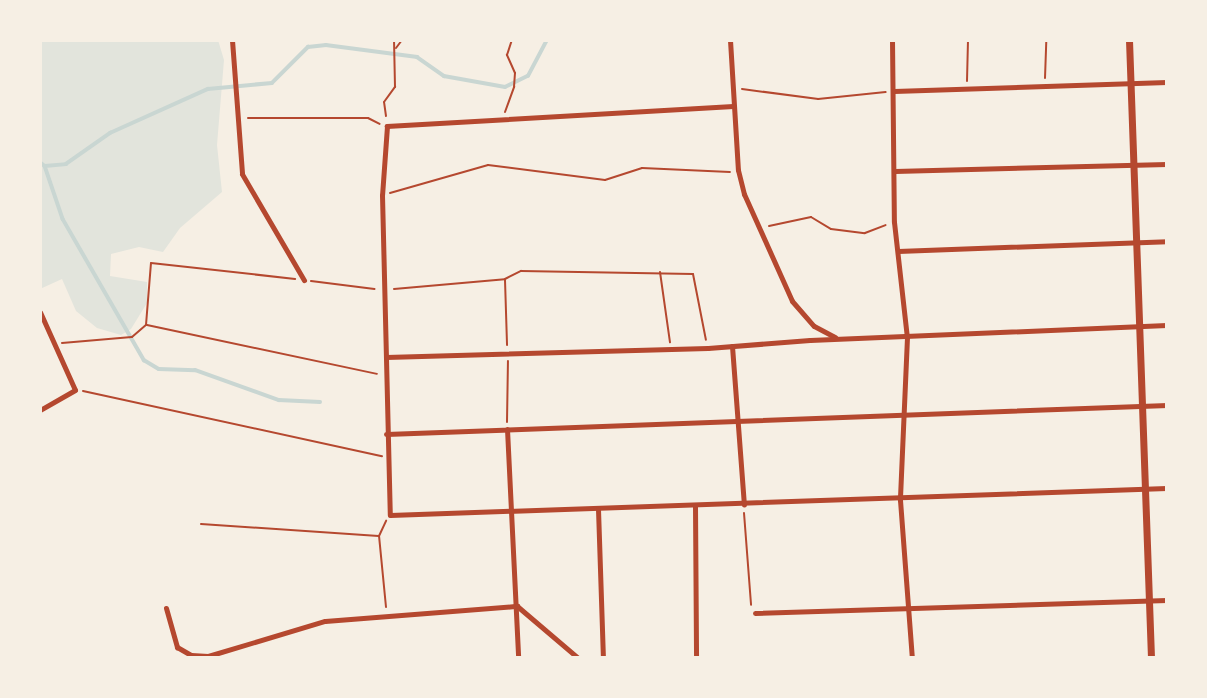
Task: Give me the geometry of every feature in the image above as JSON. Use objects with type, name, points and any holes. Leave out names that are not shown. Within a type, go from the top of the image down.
[{"type":"street","points":[[232,40],[240,118],[242,174],[304,280]]},
{"type":"street","points":[[730,40],[738,170],[759,229],[792,301],[814,326],[837,339]]},
{"type":"street","points":[[891,40],[894,91],[894,222],[907,337],[900,500],[912,658]]},
{"type":"street","points":[[1129,40],[1151,658]]},
{"type":"street","points":[[894,91],[1045,89],[1167,82]]},
{"type":"street","points":[[733,106],[504,117],[387,126],[382,195],[386,357],[385,456],[390,515],[900,500],[1167,488]]},
{"type":"street","points":[[895,171],[1167,164]]},
{"type":"street","points":[[898,251],[1167,241]]},
{"type":"street","points":[[40,312],[58,344],[75,390],[40,410]]},
{"type":"street","points":[[386,357],[708,348],[837,339],[1167,325]]},
{"type":"street","points":[[732,346],[740,421],[744,505]]},
{"type":"street","points":[[386,434],[903,417],[1167,405]]},
{"type":"street","points":[[507,429],[513,510],[518,658]]},
{"type":"street","points":[[695,506],[696,658]]},
{"type":"street","points":[[598,509],[603,658]]},
{"type":"street","points":[[754,613],[1167,600]]},
{"type":"street","points":[[166,608],[177,647],[191,655],[208,656],[325,621],[517,606],[578,658]]},
{"type":"path","points":[[240,118],[368,118],[387,126],[384,102],[395,87],[394,40]]},
{"type":"path","points":[[395,51],[402,40]]},
{"type":"path","points":[[504,117],[514,85],[507,55],[512,40]]},
{"type":"path","points":[[967,90],[968,40]]},
{"type":"path","points":[[1045,89],[1046,40]]},
{"type":"path","points":[[732,87],[818,99],[894,91]]},
{"type":"path","points":[[382,195],[488,165],[605,180],[642,168],[738,170]]},
{"type":"path","points":[[759,229],[811,217],[831,229],[865,233],[894,222]]},
{"type":"path","points":[[58,344],[132,337],[146,325],[151,263],[384,290],[505,279],[521,271],[660,271],[693,274],[708,348]]},
{"type":"path","points":[[660,271],[671,349]]},
{"type":"path","points":[[505,279],[507,429]]},
{"type":"path","points":[[146,325],[385,375]]},
{"type":"path","points":[[75,390],[385,456]]},
{"type":"path","points":[[744,505],[754,613]]},
{"type":"path","points":[[387,615],[379,536],[390,515]]},
{"type":"path","points":[[201,524],[379,536]]},
{"type":"shaded area","points":[[40,40],[218,40],[224,60],[217,145],[222,192],[180,228],[163,252],[139,247],[111,254],[110,276],[147,282],[147,303],[131,329],[121,335],[97,328],[76,311],[62,279],[40,289]]},
{"type":"waterway","points":[[40,162],[45,166],[66,164],[110,133],[208,89],[272,83],[308,47],[326,45],[417,57],[444,76],[505,87],[528,76],[547,40]]},
{"type":"waterway","points":[[45,166],[63,219],[144,360],[159,369],[195,370],[279,400],[320,402]]}]
